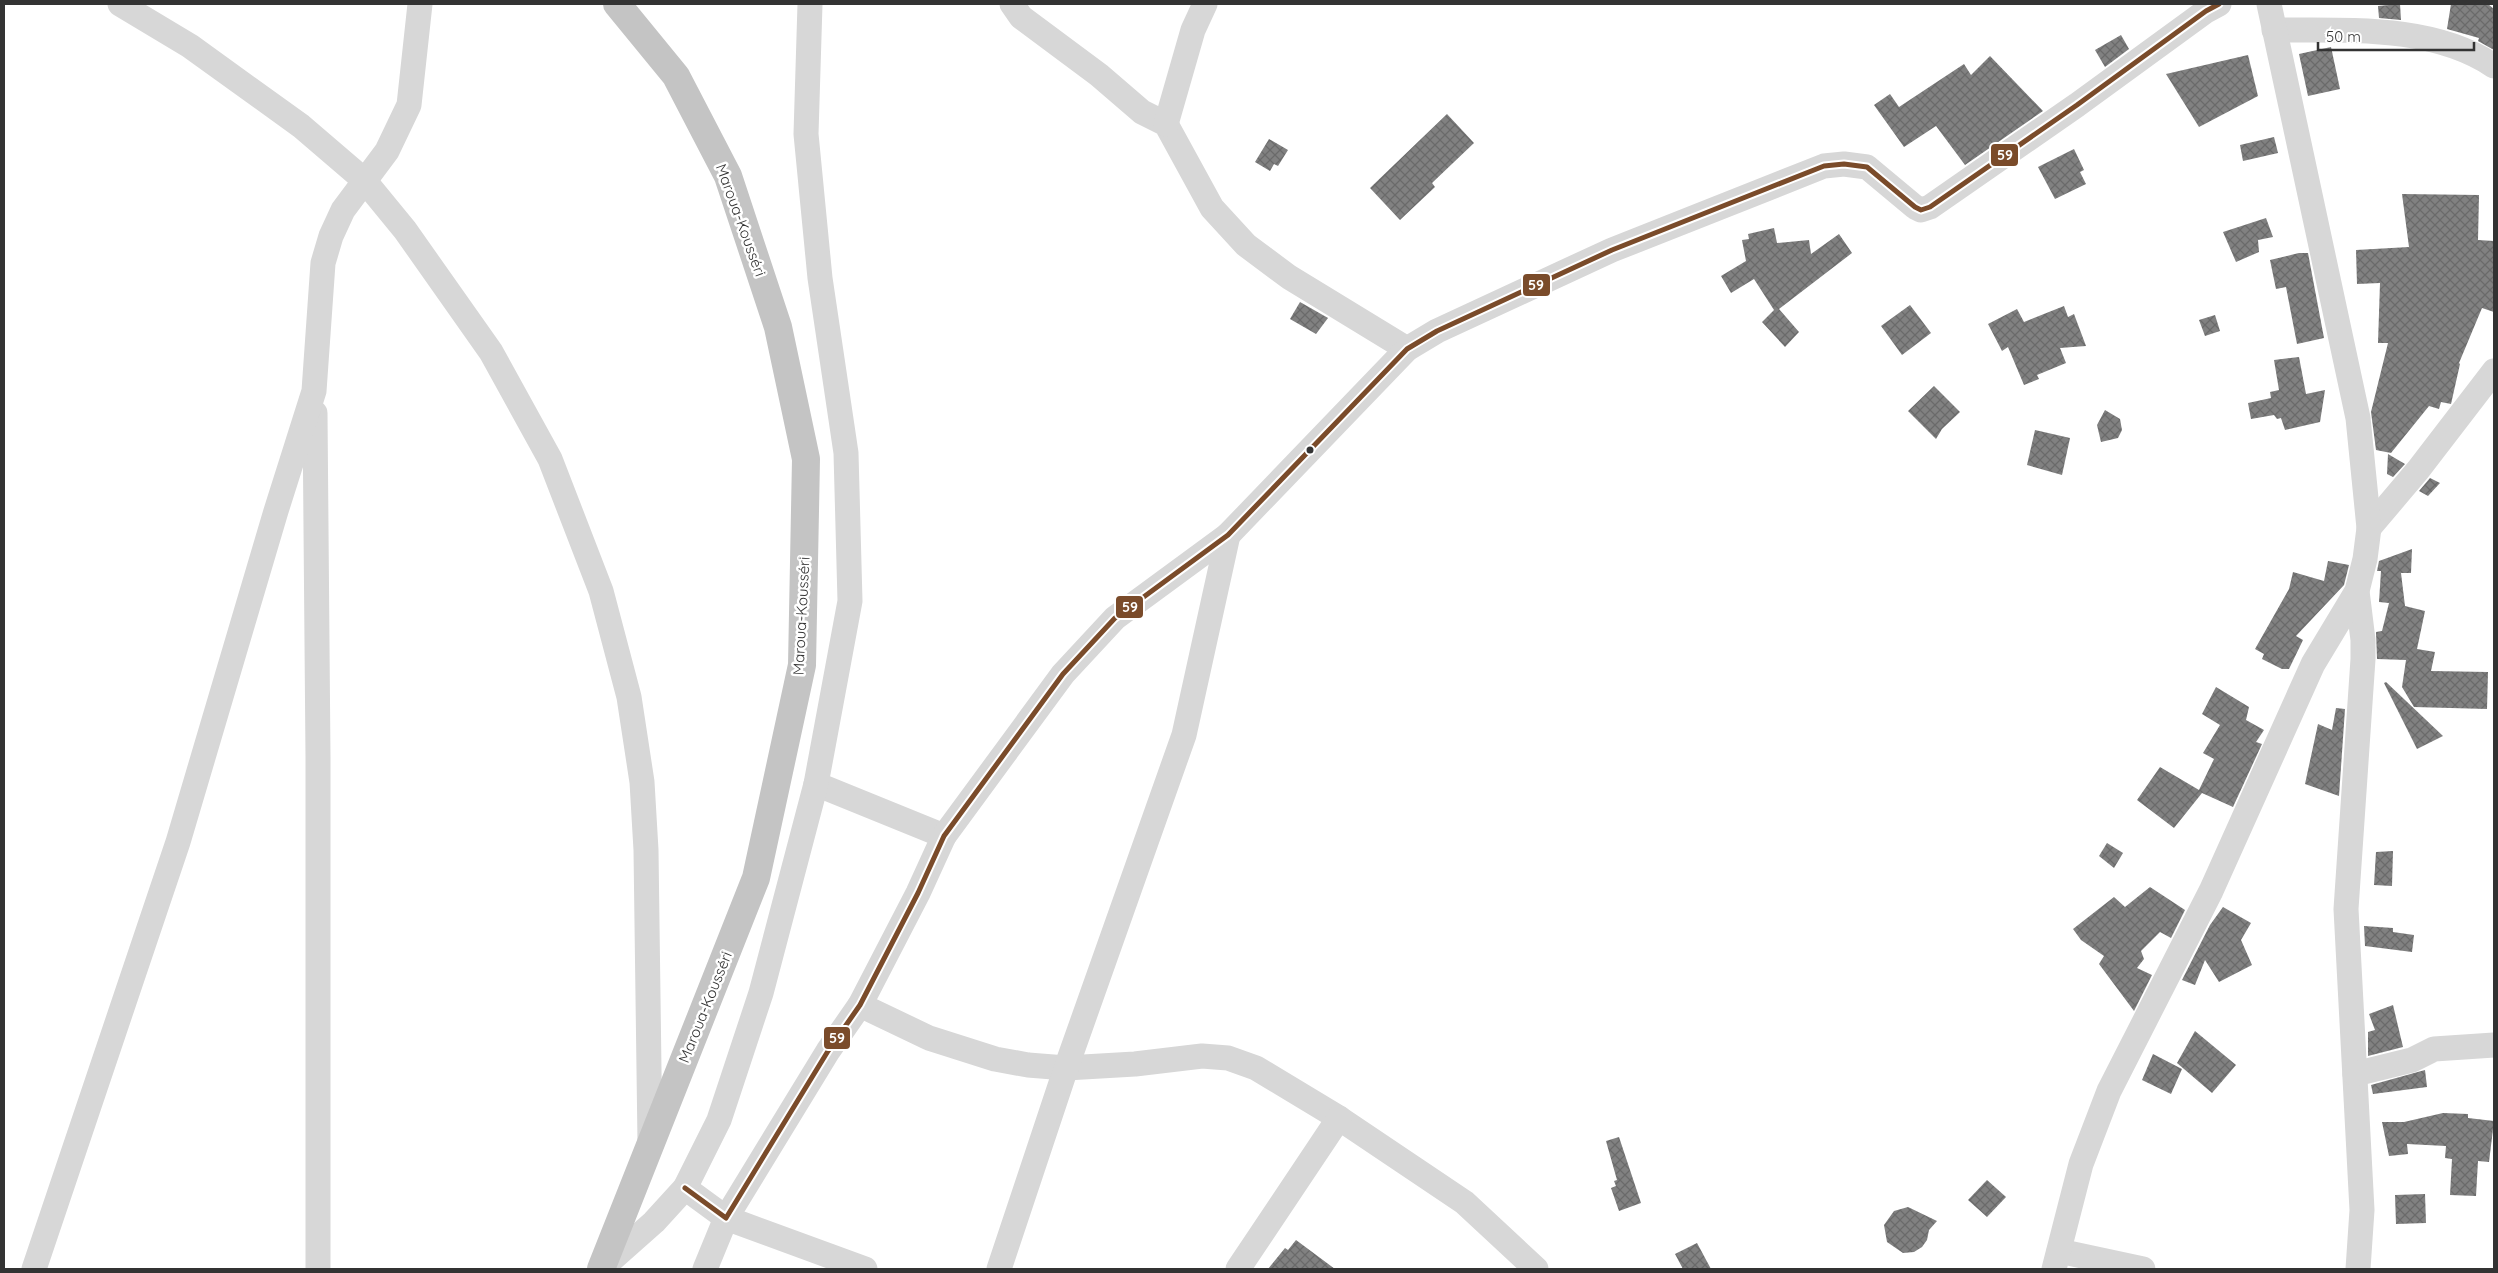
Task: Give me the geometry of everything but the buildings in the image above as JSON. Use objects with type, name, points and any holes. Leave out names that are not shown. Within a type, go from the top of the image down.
[{"type":"highway","name":"Maroua-Kousséri","points":[[602,1269],[756,878],[802,665],[806,458],[778,327],[728,176],[676,76],[617,4]]},
{"type":"street","points":[[120,4],[190,46],[301,126],[364,180],[405,230],[491,352],[550,459],[601,591],[629,696],[642,782],[646,850],[650,1146]]},
{"type":"street","points":[[318,1269],[318,747],[314,391],[323,263],[330,236],[339,218],[364,180],[387,151],[409,105],[420,4]]},
{"type":"street","points":[[602,1269],[654,1222],[685,1188],[719,1120],[761,993],[816,784],[850,601],[846,453],[820,278],[806,134],[810,4]]},
{"type":"street","points":[[1012,4],[1020,17],[1099,75],[1142,112],[1166,124],[1212,208],[1246,244],[1289,277],[1406,349]]},
{"type":"street","points":[[1166,124],[1192,30],[1205,4]]},
{"type":"street","points":[[705,1269],[726,1218],[828,1051],[860,1005],[918,893],[944,836],[1063,674],[1109,625],[1228,535],[1406,349],[1438,331],[1612,250],[1824,166],[1844,164],[1868,167],[1915,207],[1921,210],[1930,207],[2077,105],[2206,10],[2218,4]]},
{"type":"street","points":[[2269,4],[2358,418],[2369,528],[2357,591],[2363,659],[2346,910],[2362,1210],[2358,1269]]},
{"type":"street","points":[[2274,30],[2390,31],[2437,42],[2485,60],[2494,66]]},
{"type":"street","points":[[2369,528],[2418,470],[2494,372]]},
{"type":"street","points":[[34,1269],[178,842],[276,511],[314,391]]},
{"type":"street","points":[[999,1269],[1066,1068],[1184,735],[1228,535]]},
{"type":"street","points":[[2143,1269],[2057,1260],[2081,1164],[2109,1091],[2211,891],[2313,664],[2357,591]]},
{"type":"street","points":[[816,784],[944,836]]},
{"type":"street","points":[[860,1005],[929,1038],[978,1054],[1028,1065],[1066,1068],[1135,1064],[1202,1056],[1228,1058],[1256,1068],[1339,1118],[1464,1202],[1536,1269]]},
{"type":"street","points":[[2355,1074],[2412,1060],[2434,1049],[2494,1045]]},
{"type":"street","points":[[1238,1269],[1339,1118]]},
{"type":"street","points":[[685,1188],[726,1218],[865,1269]]},
{"type":"transit line","name":"59","points":[[685,1188],[726,1218],[828,1051],[860,1005],[918,893],[944,836],[1063,674],[1115,618],[1228,535],[1407,349],[1437,331],[1612,250],[1824,166],[1844,164],[1867,167],[1915,207],[1921,210],[1930,207],[2077,105],[2206,11],[2219,4]]}]
